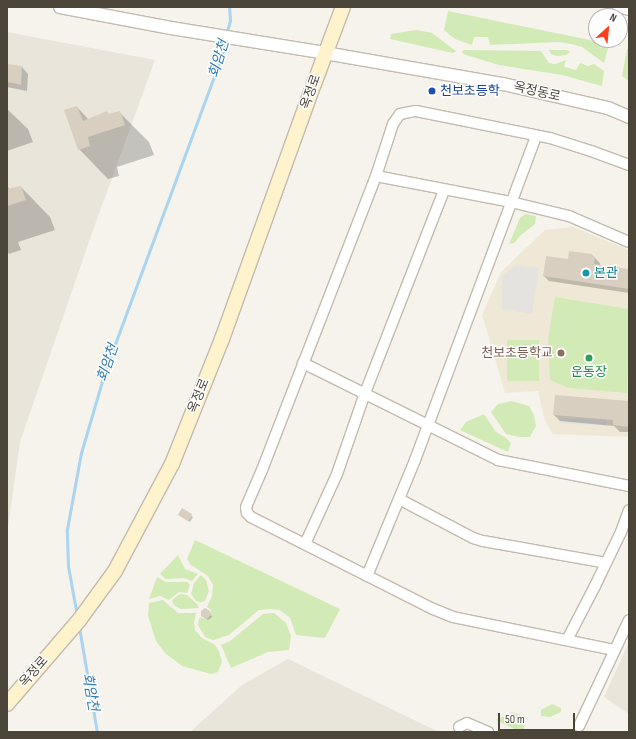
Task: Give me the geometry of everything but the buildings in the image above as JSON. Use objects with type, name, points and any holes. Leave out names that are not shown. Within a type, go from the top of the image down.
[{"type":"main road","name":"옥정로","points":[[7,704],[80,619],[115,571],[172,464],[222,340],[325,53],[343,7]]},
{"type":"street","points":[[60,7],[171,28],[325,53]]},
{"type":"street","points":[[618,7],[629,10]]},
{"type":"street","name":"옥정동로","points":[[325,53],[503,84],[608,108],[629,117]]},
{"type":"street","points":[[614,650],[453,617],[432,609],[251,517],[247,513],[246,507],[262,470],[376,176],[393,124],[400,114],[416,111],[536,136],[591,151],[629,165]]},
{"type":"street","points":[[367,576],[428,424],[536,136]]},
{"type":"street","points":[[376,176],[511,202],[576,218],[629,242]]},
{"type":"street","points":[[305,544],[337,474],[365,393],[444,190]]},
{"type":"street","points":[[303,363],[498,460],[629,486]]},
{"type":"street","points":[[399,499],[473,538],[606,563]]},
{"type":"street","points":[[567,640],[621,532],[629,510]]},
{"type":"street","points":[[577,730],[629,620]]},
{"type":"street","points":[[459,726],[467,723],[488,732]]},
{"type":"shaded area","points":[[7,32],[155,60],[92,233],[20,442],[7,535]]},
{"type":"shaded area","name":"천보초등학교","points":[[573,227],[629,250],[629,437],[553,434],[545,421],[538,391],[505,393],[482,315],[501,272],[545,230]]},
{"type":"shaded area","points":[[515,265],[539,268],[532,314],[502,309],[502,277]]},
{"type":"shaded area","points":[[559,418],[607,420],[607,426],[559,423]]},
{"type":"shaded area","points":[[629,642],[629,714],[604,697]]},
{"type":"shaded area","points":[[288,659],[439,732],[190,732],[242,685]]},
{"type":"green space","points":[[448,11],[588,40],[588,48],[608,48],[604,63],[582,47],[571,44],[558,42],[490,45],[488,37],[474,37],[472,45],[455,39],[444,30]]},
{"type":"green space","points":[[416,30],[432,33],[456,51],[453,53],[390,39],[391,34]]},
{"type":"green space","points":[[627,49],[629,49],[629,81],[622,76]]},
{"type":"green space","points":[[549,50],[567,50],[570,52],[566,55],[557,56],[551,54]]},
{"type":"green space","points":[[462,51],[541,51],[549,63],[555,64],[566,60],[564,67],[576,70],[580,63],[588,66],[594,64],[604,71],[602,86],[562,75],[499,65],[463,54]]},
{"type":"green space","points":[[526,214],[536,216],[535,224],[521,235],[514,243],[509,244],[520,218]]},
{"type":"green space","name":"운동장","points":[[555,297],[629,309],[627,393],[569,388],[550,380],[548,339]]},
{"type":"green space","points":[[507,340],[539,340],[539,381],[507,381]]},
{"type":"green space","points":[[512,401],[529,406],[534,415],[536,426],[530,437],[519,437],[506,434],[491,412],[498,404]]},
{"type":"green space","points":[[484,414],[496,432],[505,437],[511,443],[508,452],[460,430],[466,422]]},
{"type":"green space","points":[[195,540],[340,609],[325,638],[296,635],[290,618],[280,610],[270,609],[259,610],[229,635],[213,640],[205,637],[198,625],[201,617],[207,620],[211,615],[211,610],[207,607],[212,596],[213,585],[208,576],[191,565],[187,559]]},
{"type":"green space","points":[[178,555],[185,569],[198,574],[192,581],[184,578],[166,579],[160,574]]},
{"type":"green space","points":[[201,575],[206,580],[209,591],[205,601],[201,602],[196,601],[191,594],[194,583]]},
{"type":"green space","points":[[157,577],[166,582],[187,582],[190,585],[187,593],[179,592],[169,600],[160,596],[149,599]]},
{"type":"green space","points":[[180,594],[187,595],[197,604],[199,608],[181,609],[175,606],[172,602],[173,599]]},
{"type":"green space","points":[[163,600],[178,613],[196,613],[194,623],[195,630],[202,638],[214,644],[219,651],[222,662],[218,672],[211,674],[182,666],[165,653],[156,641],[148,616],[149,603]]},
{"type":"green space","points":[[274,613],[286,623],[291,636],[289,650],[268,652],[231,668],[221,645],[230,641],[263,614]]},
{"type":"green space","points":[[552,704],[561,708],[561,712],[550,717],[541,716],[541,710]]},
{"type":"green space","points":[[512,712],[526,717],[524,729],[518,731],[496,720]]},
{"type":"waterway","name":"회암천","points":[[226,35],[230,20],[229,7]]},
{"type":"waterway","name":"회암천","points":[[77,616],[68,566],[67,529],[81,453],[105,371],[222,55],[225,40]]},
{"type":"waterway","name":"회암천","points":[[79,627],[97,732]]},
{"type":"place","name":"천보초등학","points":[[432,91]]},
{"type":"place","name":"본관","points":[[586,273]]},
{"type":"place","name":"천보초등학교","points":[[561,353]]},
{"type":"place","name":"운동장","points":[[589,358]]}]
